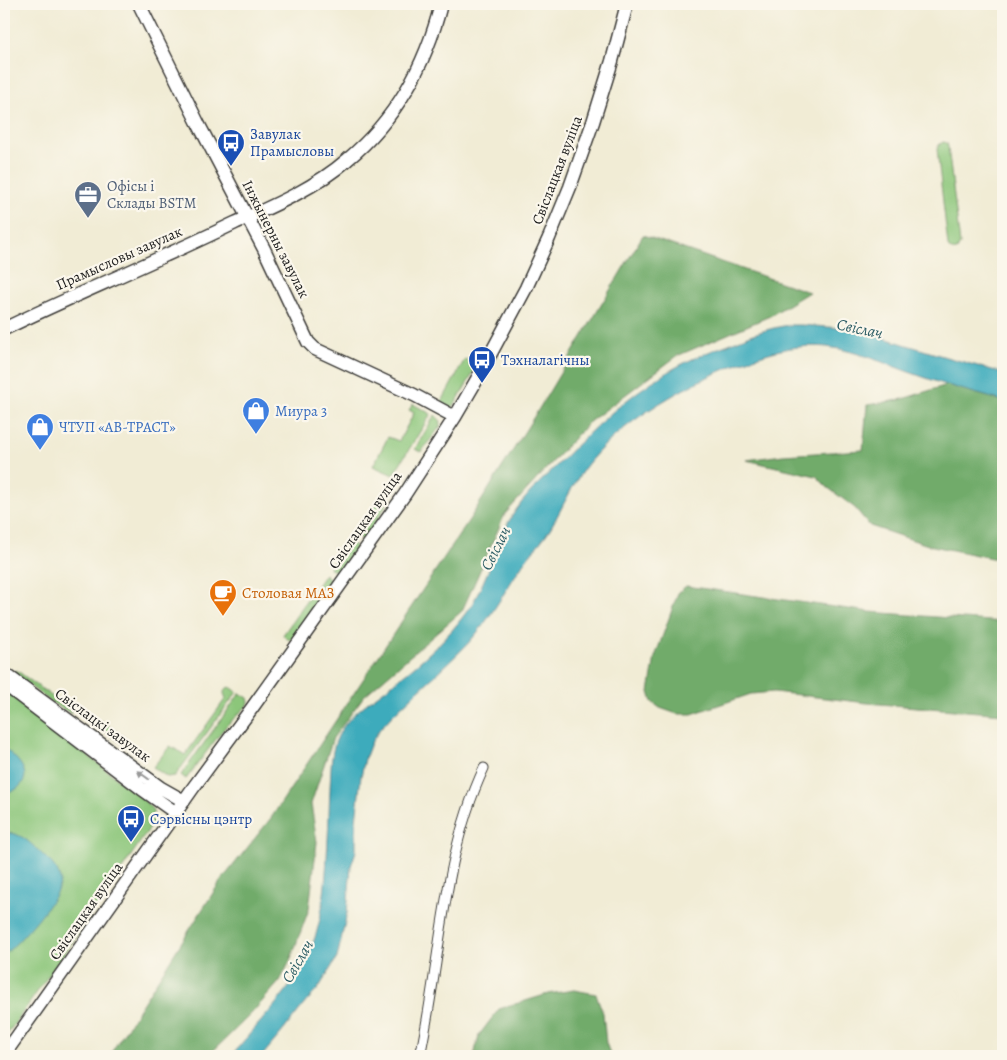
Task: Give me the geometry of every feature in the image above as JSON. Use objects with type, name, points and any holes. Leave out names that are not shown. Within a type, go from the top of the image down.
[{"type":"street","name":"Інжынерны завулак","points":[[139,4],[264,249],[308,342],[315,349],[414,395],[454,417]]},
{"type":"street","name":"Прамысловы завулак","points":[[4,329],[248,218],[316,183],[346,161],[373,135],[403,96],[426,50],[441,4]]},
{"type":"street","name":"Свіслацкая вуліца","points":[[4,1055],[405,494],[485,366],[522,296],[553,230],[570,187],[612,61],[627,4]]},
{"type":"street","name":"Свіслацкі завулак","points":[[4,673],[161,788],[184,801]]},
{"type":"street","name":"Свіслацкі завулак","points":[[4,684],[176,812]]},
{"type":"street","points":[[420,1056],[454,858],[463,821],[474,789],[484,768]]},
{"type":"green space","points":[[943,142],[947,143],[948,147],[960,244],[957,250],[951,250],[948,246],[937,149]]},
{"type":"green space","points":[[643,235],[809,292],[770,316],[677,356],[588,423],[505,514],[462,611],[364,696],[333,738],[311,804],[317,842],[309,909],[290,961],[280,981],[252,1013],[208,1056],[109,1056],[220,882],[271,818],[471,517],[540,407]]},
{"type":"green space","points":[[465,359],[478,365],[454,406],[450,408],[440,405]]},
{"type":"green space","points":[[947,385],[1003,401],[1003,559],[928,545],[870,526],[855,508],[827,487],[816,476],[746,460],[783,455],[863,450],[867,405],[899,400]]},
{"type":"green space","points":[[413,404],[431,414],[393,475],[373,466],[388,437],[399,441],[414,413],[409,410]]},
{"type":"green space","points":[[435,415],[441,421],[440,427],[421,452],[415,449]]},
{"type":"green space","points":[[388,492],[391,495],[366,542],[354,535],[378,502]]},
{"type":"green space","points":[[349,541],[358,551],[344,570],[336,571],[329,568]]},
{"type":"green space","points":[[325,574],[332,585],[295,639],[287,639],[283,635]]},
{"type":"green space","points":[[686,586],[870,612],[1003,622],[1003,714],[867,703],[774,692],[751,694],[692,714],[677,714],[660,708],[652,702],[649,692],[655,657],[678,593]]},
{"type":"green space","points":[[16,670],[72,711],[72,714],[51,702],[15,675],[14,672]]},
{"type":"green space","points":[[229,687],[237,692],[175,776],[167,777],[153,767],[170,746],[185,755],[226,698],[224,692]]},
{"type":"green space","points":[[4,689],[143,799],[153,810],[153,823],[4,1039]]},
{"type":"green space","points":[[240,693],[248,698],[248,705],[226,726],[186,779],[181,775]]},
{"type":"green space","points":[[88,719],[102,721],[124,737],[126,747]]},
{"type":"green space","points":[[574,990],[596,994],[603,1013],[606,1043],[611,1056],[474,1056],[479,1035],[499,1009],[548,994]]},
{"type":"water","points":[[790,325],[841,328],[868,333],[1003,373],[1003,401],[941,383],[874,359],[839,349],[814,346],[788,348],[740,363],[709,376],[670,397],[631,423],[613,438],[584,469],[548,532],[525,562],[477,633],[459,653],[379,730],[371,743],[361,776],[356,821],[356,851],[351,866],[347,913],[337,958],[318,989],[262,1056],[231,1056],[276,1004],[305,962],[312,946],[320,920],[324,893],[332,755],[335,742],[342,728],[359,709],[422,660],[453,629],[471,606],[517,508],[535,487],[598,425],[624,402],[652,382],[681,365],[751,335]]},
{"type":"water","points":[[4,748],[19,762],[25,773],[21,785],[4,795]]},
{"type":"water","points":[[4,833],[15,834],[28,841],[52,864],[60,879],[59,886],[47,907],[19,941],[4,955]]},
{"type":"place","name":"Завулак Прамысловы","points":[[231,167]]},
{"type":"place","name":"Офісы і Склады BSTM","points":[[88,219]]},
{"type":"place","name":"Тэхналагічны","points":[[482,384]]},
{"type":"place","name":"Миура 3","points":[[256,435]]},
{"type":"place","name":"ЧТУП «АВ-ТРАСТ»","points":[[40,451]]},
{"type":"place","name":"Столовая МАЗ","points":[[223,617]]},
{"type":"place","name":"Сэрвісны цэнтр","points":[[131,843]]},
{"type":"water label","name":"Свіслач","points":[[860,328]]},
{"type":"water label","name":"Свіслач","points":[[495,548]]},
{"type":"water label","name":"Свіслач","points":[[297,961]]}]
